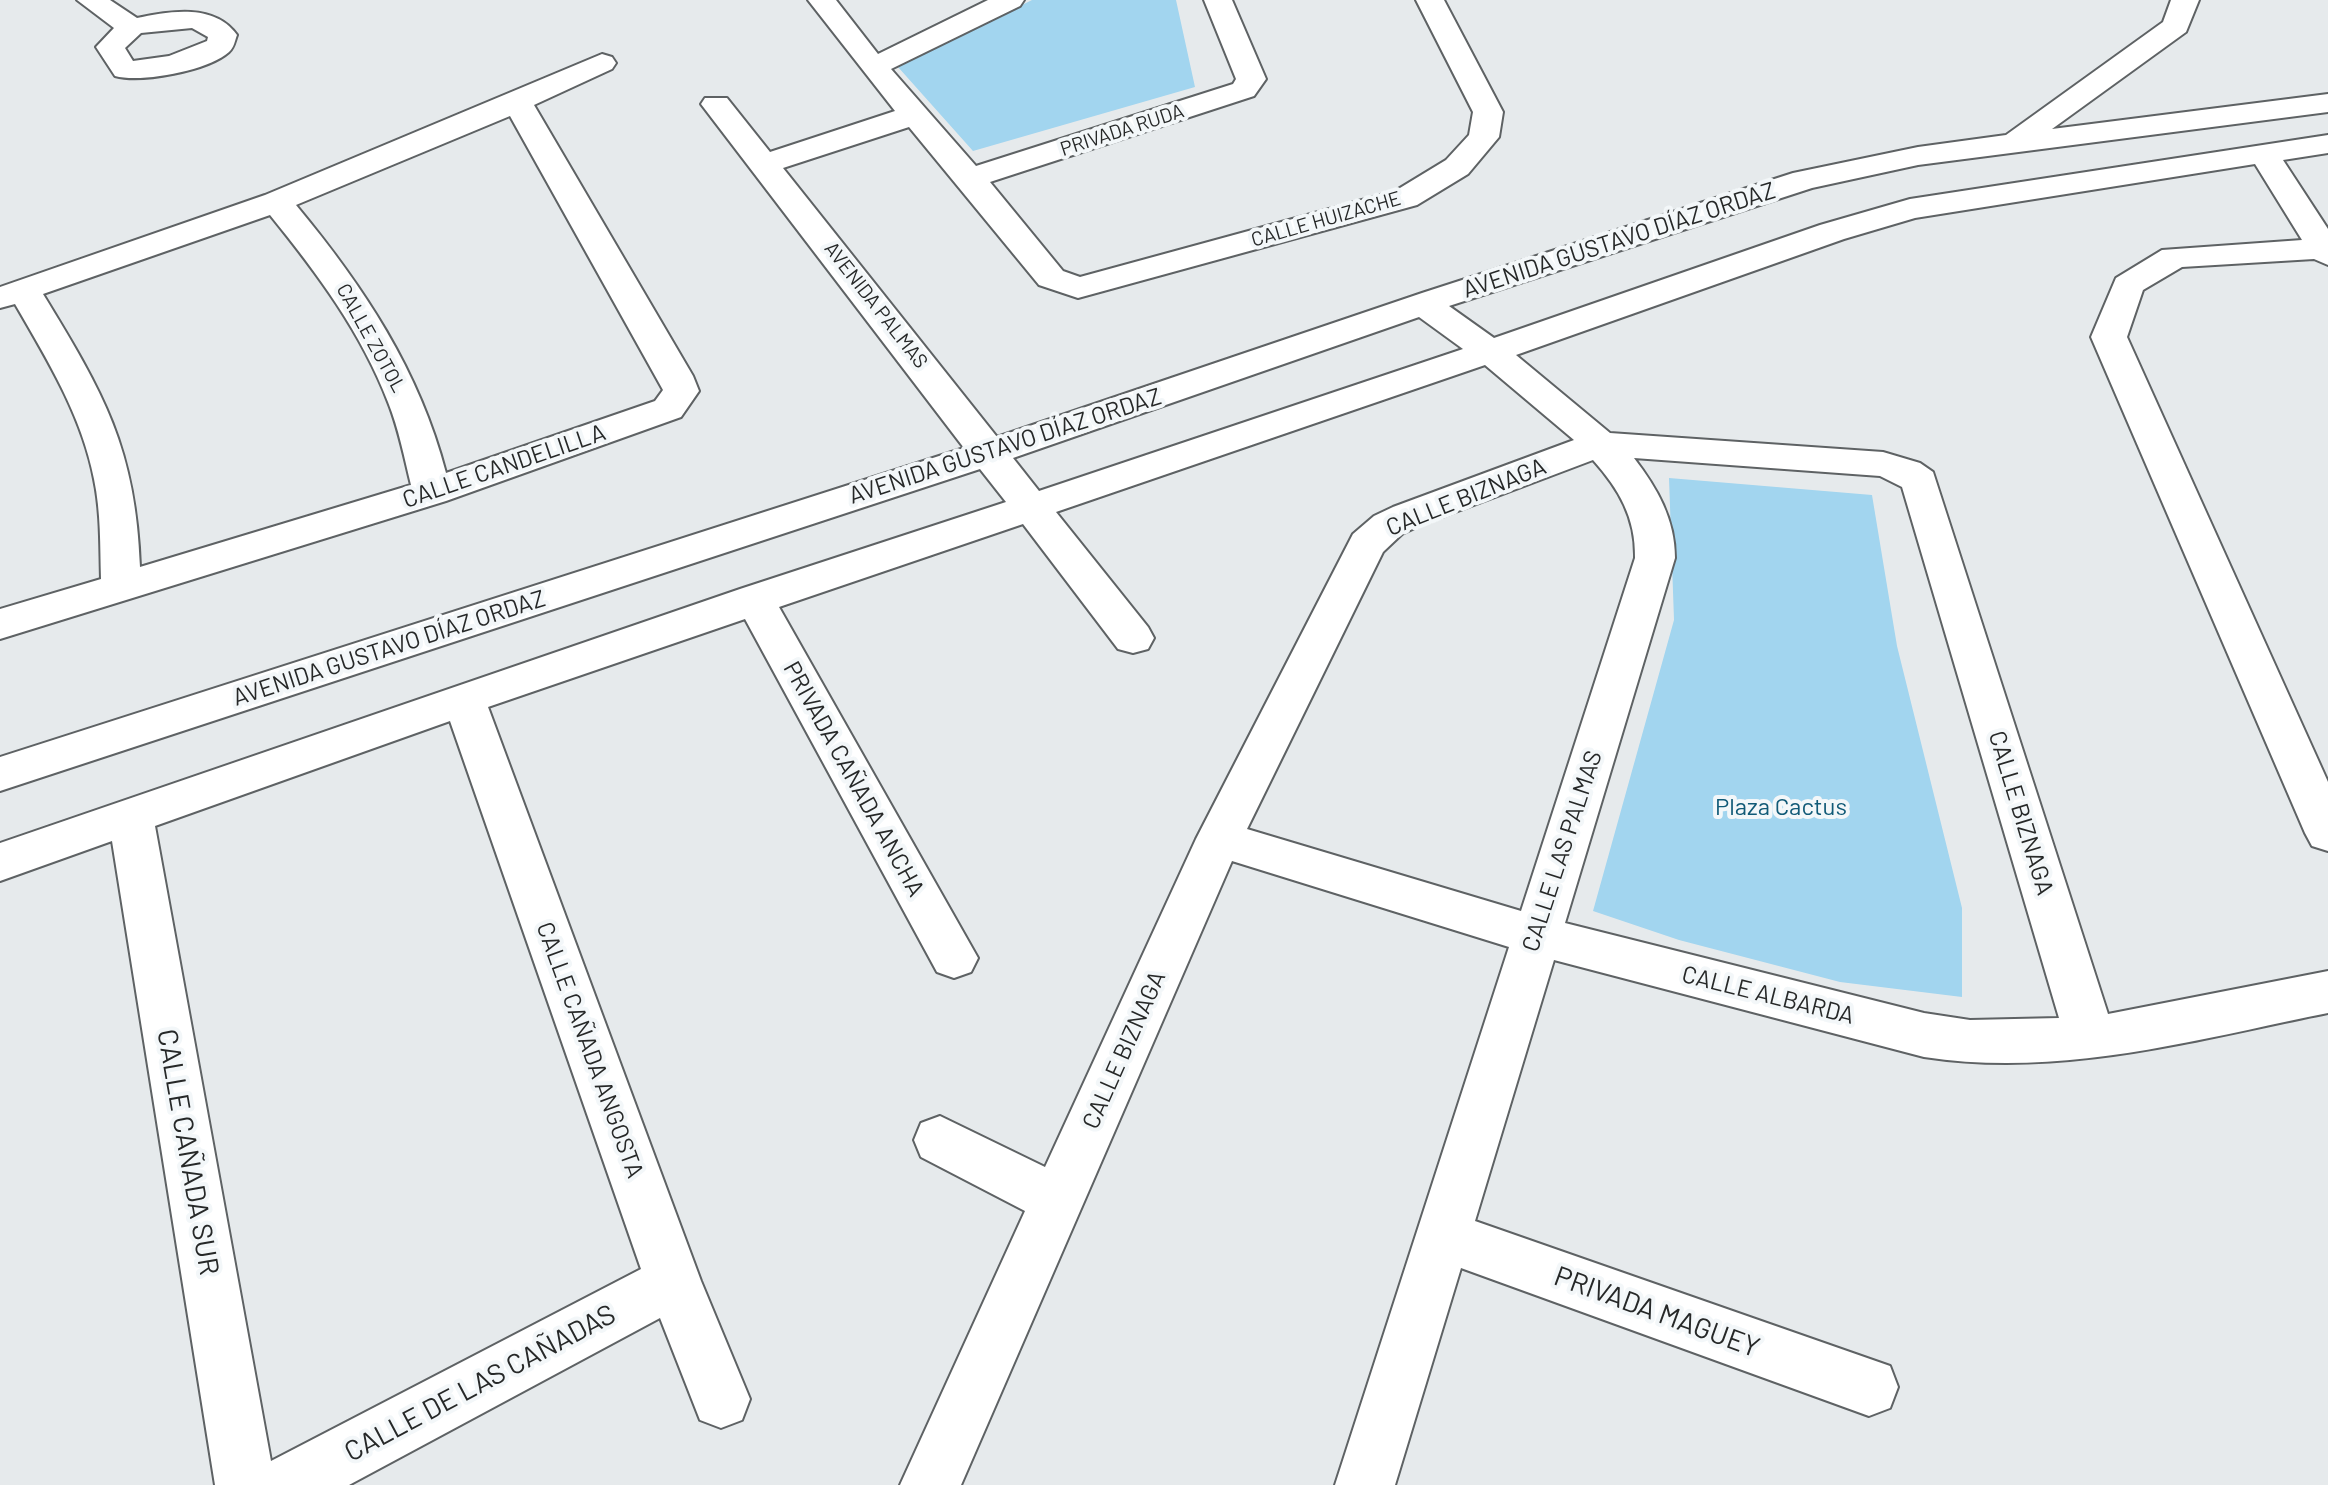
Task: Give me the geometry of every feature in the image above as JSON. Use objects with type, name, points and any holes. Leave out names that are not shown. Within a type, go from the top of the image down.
[{"type":"street","points":[[91,0],[132,27]]},
{"type":"street","points":[[822,0],[873,67],[970,178]]},
{"type":"street","points":[[873,67],[1010,0]]},
{"type":"street","name":"PRIVADA RUDA","points":[[970,178],[1244,90],[1251,79],[1218,0]]},
{"type":"street","name":"CALLE HUIZACHE","points":[[970,178],[1051,278],[1068,286],[1095,284],[1406,198],[1443,177],[1484,137],[1488,112],[1430,0]]},
{"type":"street","points":[[1995,193],[2015,142],[2176,26],[2185,0]]},
{"type":"street","points":[[121,587],[118,505],[99,431],[66,360],[12,294],[276,202],[517,102],[602,63]]},
{"type":"street","name":"CALLE CANDELILLA","points":[[0,624],[432,492],[668,409],[681,391],[517,102]]},
{"type":"street","name":"AVENIDA GUSTAVO DÍAZ ORDAZ","points":[[0,774],[992,452],[1424,304],[1804,180],[1918,156],[2328,103]]},
{"type":"street","name":"AVENIDA PALMAS","points":[[716,104],[992,452],[1133,638]]},
{"type":"street","points":[[765,164],[914,115]]},
{"type":"street","points":[[0,862],[754,599],[1034,507],[1832,232],[1910,209],[1995,193],[2328,144]]},
{"type":"street","points":[[2264,154],[2327,250]]},
{"type":"street","name":"CALLE ZOTOL","points":[[276,202],[334,271],[365,322],[407,403],[432,492]]},
{"type":"street","points":[[2327,250],[2174,257],[2128,285],[2109,337],[2328,833]]},
{"type":"street","name":"CALLE LAS PALMAS","points":[[1365,1485],[1655,558],[1655,536],[1638,490],[1600,444],[1489,352],[1424,304]]},
{"type":"street","name":"CALLE BIZNAGA","points":[[930,1485],[1219,839],[1375,534],[1407,516],[1600,444],[1883,464],[1907,472],[1919,481],[2091,1039]]},
{"type":"street","name":"PRIVADA CAÑADA ANCHA","points":[[754,599],[954,958]]},
{"type":"street","name":"CALLE CAÑADA ANGOSTA","points":[[464,699],[673,1281],[721,1399]]},
{"type":"street","name":"CALLE CAÑADA SUR","points":[[131,818],[245,1485]]},
{"type":"street","name":"CALLE ALBARDA","points":[[1219,839],[1535,935],[1924,1035],[1970,1042],[2091,1039],[2328,992]]},
{"type":"street","points":[[940,1140],[1056,1200]]},
{"type":"street","name":"PRIVADA MAGUEY","points":[[1445,1237],[1869,1387]]},
{"type":"street","name":"CALLE DE LAS CAÑADAS","points":[[288,1485],[673,1281]]},
{"type":"green space","points":[[1032,0],[1176,0],[1195,87],[973,151],[898,67]]},
{"type":"green space","name":"Plaza Cactus","points":[[1669,478],[1872,495],[1897,646],[1962,908],[1962,997],[1840,982],[1679,940],[1593,911],[1674,620]]}]
